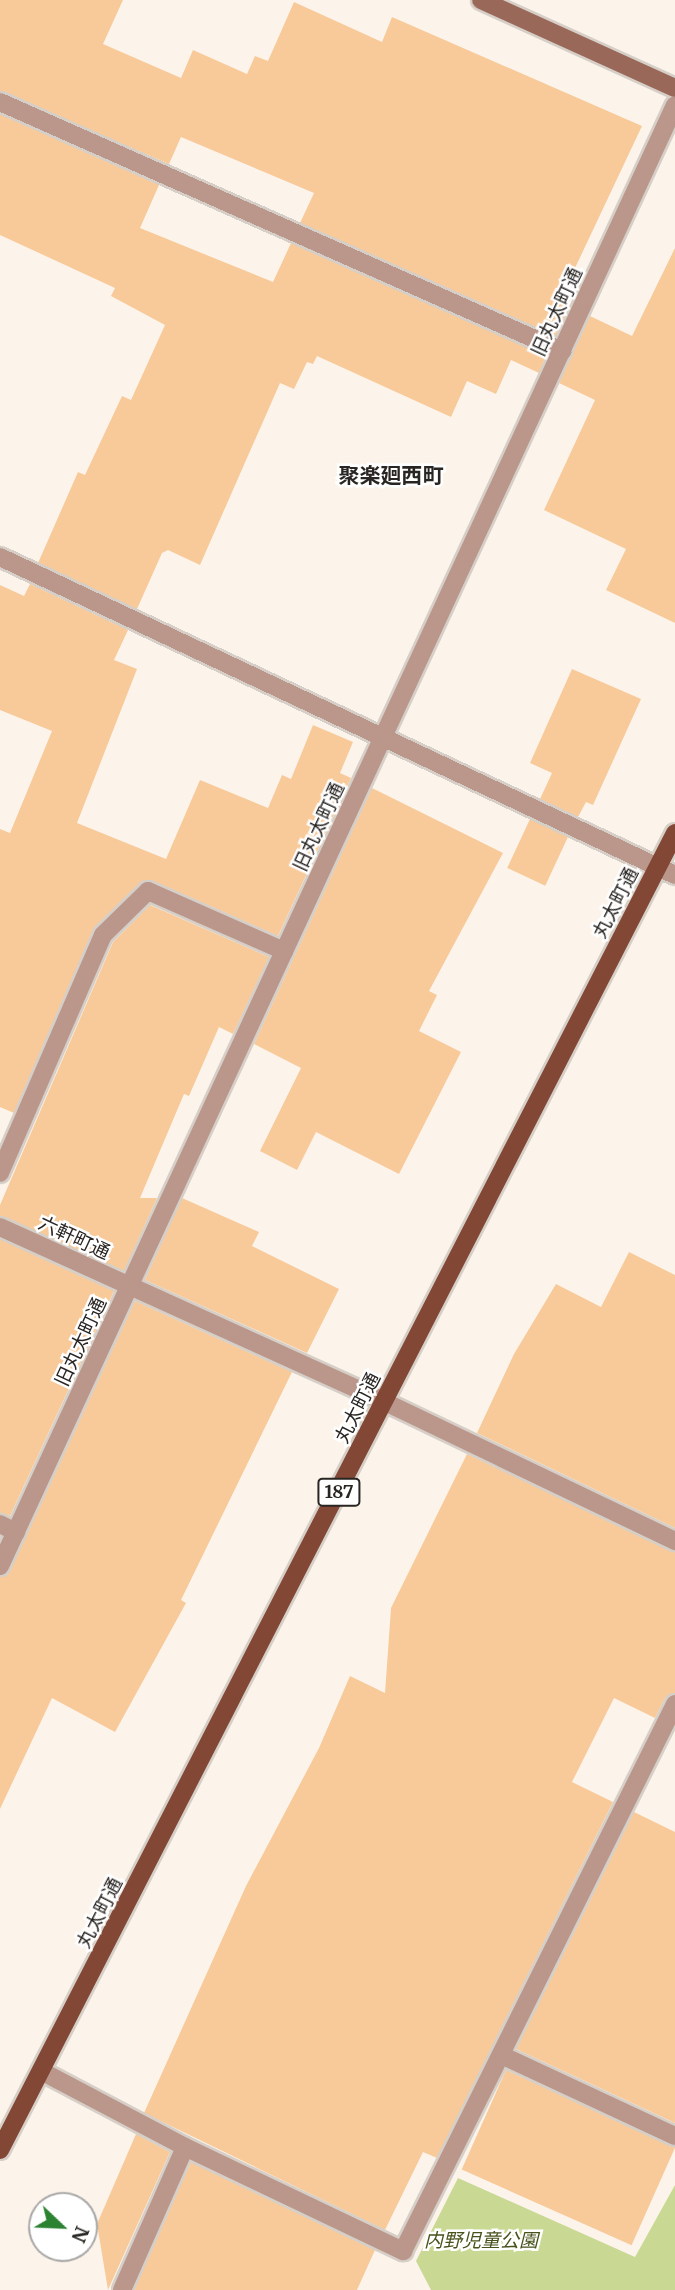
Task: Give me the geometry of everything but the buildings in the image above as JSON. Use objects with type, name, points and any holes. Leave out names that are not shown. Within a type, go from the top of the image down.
[{"type":"main road","name":"丸太町通","points":[[0,2150],[43,2072],[675,833]]},
{"type":"street","points":[[481,0],[675,88]]},
{"type":"street","points":[[0,102],[562,351]]},
{"type":"street","name":"旧丸太町通","points":[[0,1566],[8,1528],[130,1287],[675,105]]},
{"type":"street","points":[[0,557],[675,875]]},
{"type":"street","points":[[0,1173],[103,935],[148,891],[284,951]]},
{"type":"street","name":"六軒町通","points":[[0,1227],[385,1402],[675,1541]]},
{"type":"street","points":[[43,2072],[185,2147],[404,2251],[675,1704]]},
{"type":"street","points":[[501,2054],[675,2136]]},
{"type":"street","points":[[122,2290],[185,2147]]},
{"type":"green space","name":"内野児童公園","points":[[458,2178],[635,2257],[675,2185],[675,2290],[431,2290],[416,2261]]},
{"type":"district","name":"聚楽廻西町","points":[[391,476]]}]
